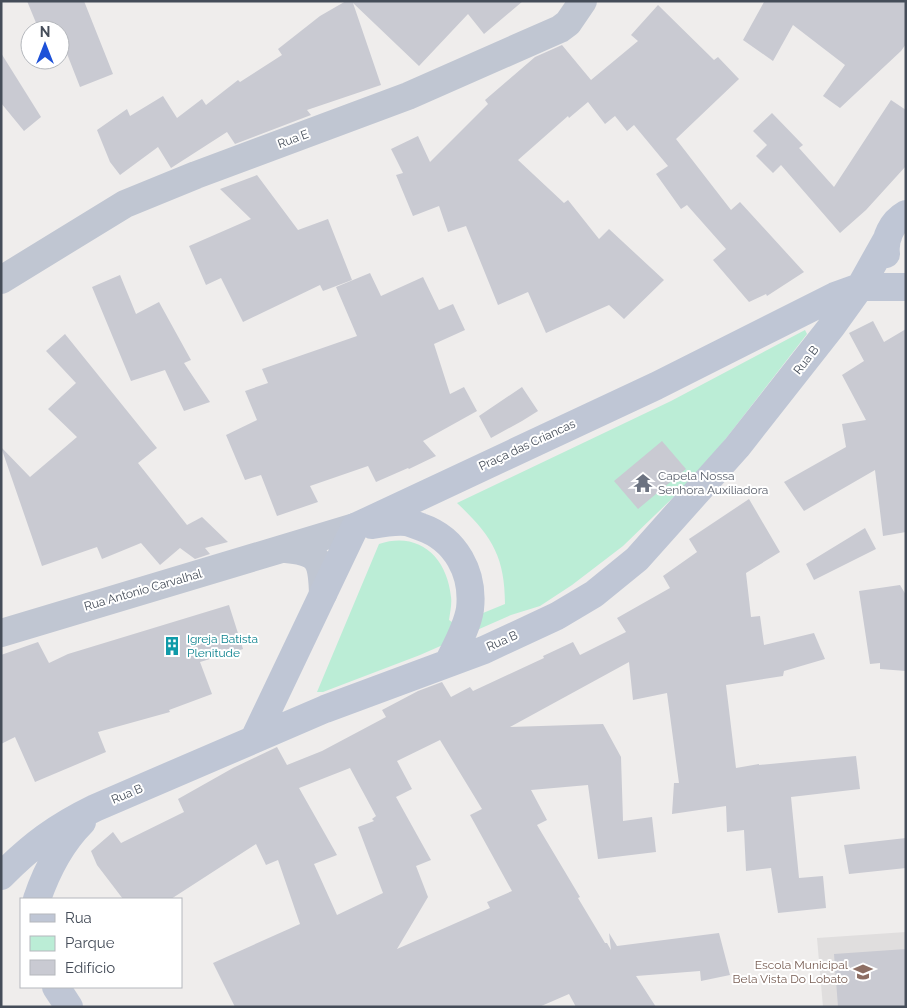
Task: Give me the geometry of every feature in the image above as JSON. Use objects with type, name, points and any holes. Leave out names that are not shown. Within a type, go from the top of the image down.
[{"type":"street","name":"Rua E","points":[[1,280],[125,204],[196,175],[408,96],[560,29],[568,23],[582,1]]},
{"type":"street","points":[[900,219],[886,249],[888,261],[893,272],[906,285]]},
{"type":"street","points":[[860,287],[900,219]]},
{"type":"street","points":[[860,287],[906,285]]},
{"type":"street","name":"Praça das Criancas","points":[[356,527],[656,386],[835,296],[860,287]]},
{"type":"street","name":"Rua B","points":[[1,876],[42,838],[96,808],[325,710],[484,650],[568,610],[594,594],[637,559],[737,447],[832,326],[860,287]]},
{"type":"street","points":[[254,739],[356,527],[407,522],[431,530],[446,540],[457,553],[465,566],[469,586],[470,608],[466,625],[448,663]]},
{"type":"street","name":"Rua Antonio Carvalhal","points":[[1,633],[356,527]]},
{"type":"street","name":"Rua Antonio Carvalhal","points":[[286,549],[306,551],[314,556],[320,564],[323,574],[323,594]]},
{"type":"street","points":[[37,898],[45,876],[60,848],[75,829],[96,808]]},
{"type":"street","points":[[57,988],[69,1007]]},
{"type":"shaded area","name":"Escola Municipal Bela Vista Do Lobato","points":[[906,932],[906,1007],[823,1007],[817,938]]},
{"type":"green space","points":[[805,330],[807,334],[717,450],[686,485],[623,546],[572,585],[540,606],[511,615],[420,655],[323,692],[317,692],[379,544],[407,541],[429,551],[437,559],[444,570],[448,583],[451,600],[449,620],[452,622],[461,622],[505,604],[502,572],[494,548],[479,526],[457,503],[671,401]]},
{"type":"building","points":[[27,1],[84,1],[113,74],[80,87],[70,62],[70,20],[35,20]]},
{"type":"building","points":[[346,1],[523,1],[484,34],[468,14],[419,66],[353,3],[381,85],[307,110],[311,115],[235,144],[227,132],[171,168],[158,147],[120,175],[110,162],[97,130],[127,109],[130,116],[163,96],[177,118],[202,99],[206,105],[238,80],[240,82],[282,55],[278,49],[320,16]]},
{"type":"building","points":[[763,1],[906,1],[906,44],[901,51],[840,108],[823,96],[845,65],[793,25],[773,61],[743,40]]},
{"type":"building","points":[[658,5],[714,60],[718,57],[739,79],[676,139],[731,210],[740,202],[804,272],[767,296],[766,294],[749,302],[713,260],[726,249],[687,205],[681,209],[656,174],[668,166],[634,125],[627,131],[615,116],[605,124],[588,102],[569,118],[568,116],[518,160],[564,203],[568,200],[599,239],[609,229],[664,280],[624,319],[609,305],[546,333],[528,292],[498,305],[466,226],[448,232],[439,206],[413,216],[396,175],[403,173],[391,149],[418,136],[430,162],[488,104],[485,100],[535,57],[562,45],[591,80],[638,41],[631,35]]},
{"type":"building","points":[[1,53],[41,117],[24,131],[1,103]]},
{"type":"building","points":[[891,100],[906,110],[906,166],[866,210],[840,233],[781,165],[773,173],[756,156],[767,145],[753,131],[772,113],[803,145],[799,148],[834,187]]},
{"type":"building","points":[[257,175],[298,230],[328,219],[352,280],[323,291],[320,285],[243,322],[221,278],[206,285],[189,246],[251,219],[220,189]]},
{"type":"building","points":[[370,273],[381,296],[423,277],[439,310],[453,304],[465,330],[434,344],[450,394],[464,387],[477,411],[423,441],[436,456],[376,482],[368,466],[310,486],[318,502],[277,516],[261,475],[245,480],[226,435],[257,420],[245,391],[268,383],[262,369],[357,336],[336,287]]},
{"type":"building","points":[[120,275],[136,314],[159,302],[191,360],[184,363],[210,402],[184,411],[165,370],[131,381],[92,287]]},
{"type":"building","points":[[873,321],[884,342],[906,329],[906,532],[883,536],[875,470],[804,511],[784,482],[846,447],[842,424],[866,420],[842,375],[864,361],[849,333]]},
{"type":"building","points":[[65,334],[157,448],[138,463],[187,525],[202,517],[228,542],[205,548],[210,554],[195,559],[180,548],[160,565],[141,543],[102,559],[97,547],[42,566],[1,447],[30,477],[77,437],[48,409],[76,383],[46,351]]},
{"type":"building","points":[[522,387],[538,411],[491,438],[479,416]]},
{"type":"building","name":"Capela Nossa Senhora Auxiliadora","points":[[662,441],[686,469],[638,509],[614,481]]},
{"type":"building","points":[[749,499],[780,552],[746,573],[751,617],[760,616],[764,645],[814,633],[825,659],[784,671],[783,676],[726,685],[736,768],[759,764],[856,756],[860,789],[791,797],[799,878],[823,876],[826,908],[778,913],[771,868],[746,871],[744,830],[727,832],[726,806],[672,814],[674,783],[679,783],[667,693],[633,700],[629,662],[510,727],[603,724],[621,757],[623,821],[652,817],[656,852],[598,859],[588,785],[531,790],[547,820],[537,825],[580,897],[578,898],[611,950],[609,933],[617,946],[719,933],[730,975],[701,981],[700,971],[636,976],[656,1007],[576,1007],[569,994],[539,1007],[235,1007],[213,963],[300,924],[278,860],[266,865],[256,844],[173,898],[122,898],[97,865],[91,851],[113,832],[121,843],[184,812],[178,799],[233,768],[277,747],[287,765],[322,751],[386,717],[382,710],[418,691],[442,682],[451,697],[470,687],[473,691],[544,658],[543,656],[573,642],[580,655],[626,632],[617,618],[670,588],[663,576],[697,552],[689,539]],"holes":[[[440,740],[482,809],[470,815],[512,891],[487,902],[490,908],[397,949],[428,897],[416,866],[431,860],[396,797],[412,789],[397,761]],[[350,768],[376,816],[372,819],[374,821],[358,827],[383,893],[337,915],[314,864],[337,855],[299,788]]]},
{"type":"building","points":[[865,528],[876,549],[814,580],[806,564]]},
{"type":"building","points":[[900,585],[906,595],[906,671],[880,669],[880,663],[870,664],[859,591]]},
{"type":"building","points":[[229,605],[243,649],[200,662],[212,694],[169,710],[170,712],[98,732],[106,752],[35,782],[15,737],[1,744],[1,655],[38,642],[49,663],[68,654]]},
{"type":"building","points":[[906,838],[906,868],[849,874],[844,845]]},
{"type":"building","name":"Escola Municipal Bela Vista Do Lobato","points":[[906,949],[906,1007],[838,1007],[834,954]]},
{"type":"place","name":"Capela Nossa Senhora Auxiliadora","points":[[643,483]]},
{"type":"place","name":"Igreja Batista Plenitude","points":[[172,646]]},
{"type":"place","name":"Escola Municipal Bela Vista Do Lobato","points":[[863,972]]}]
